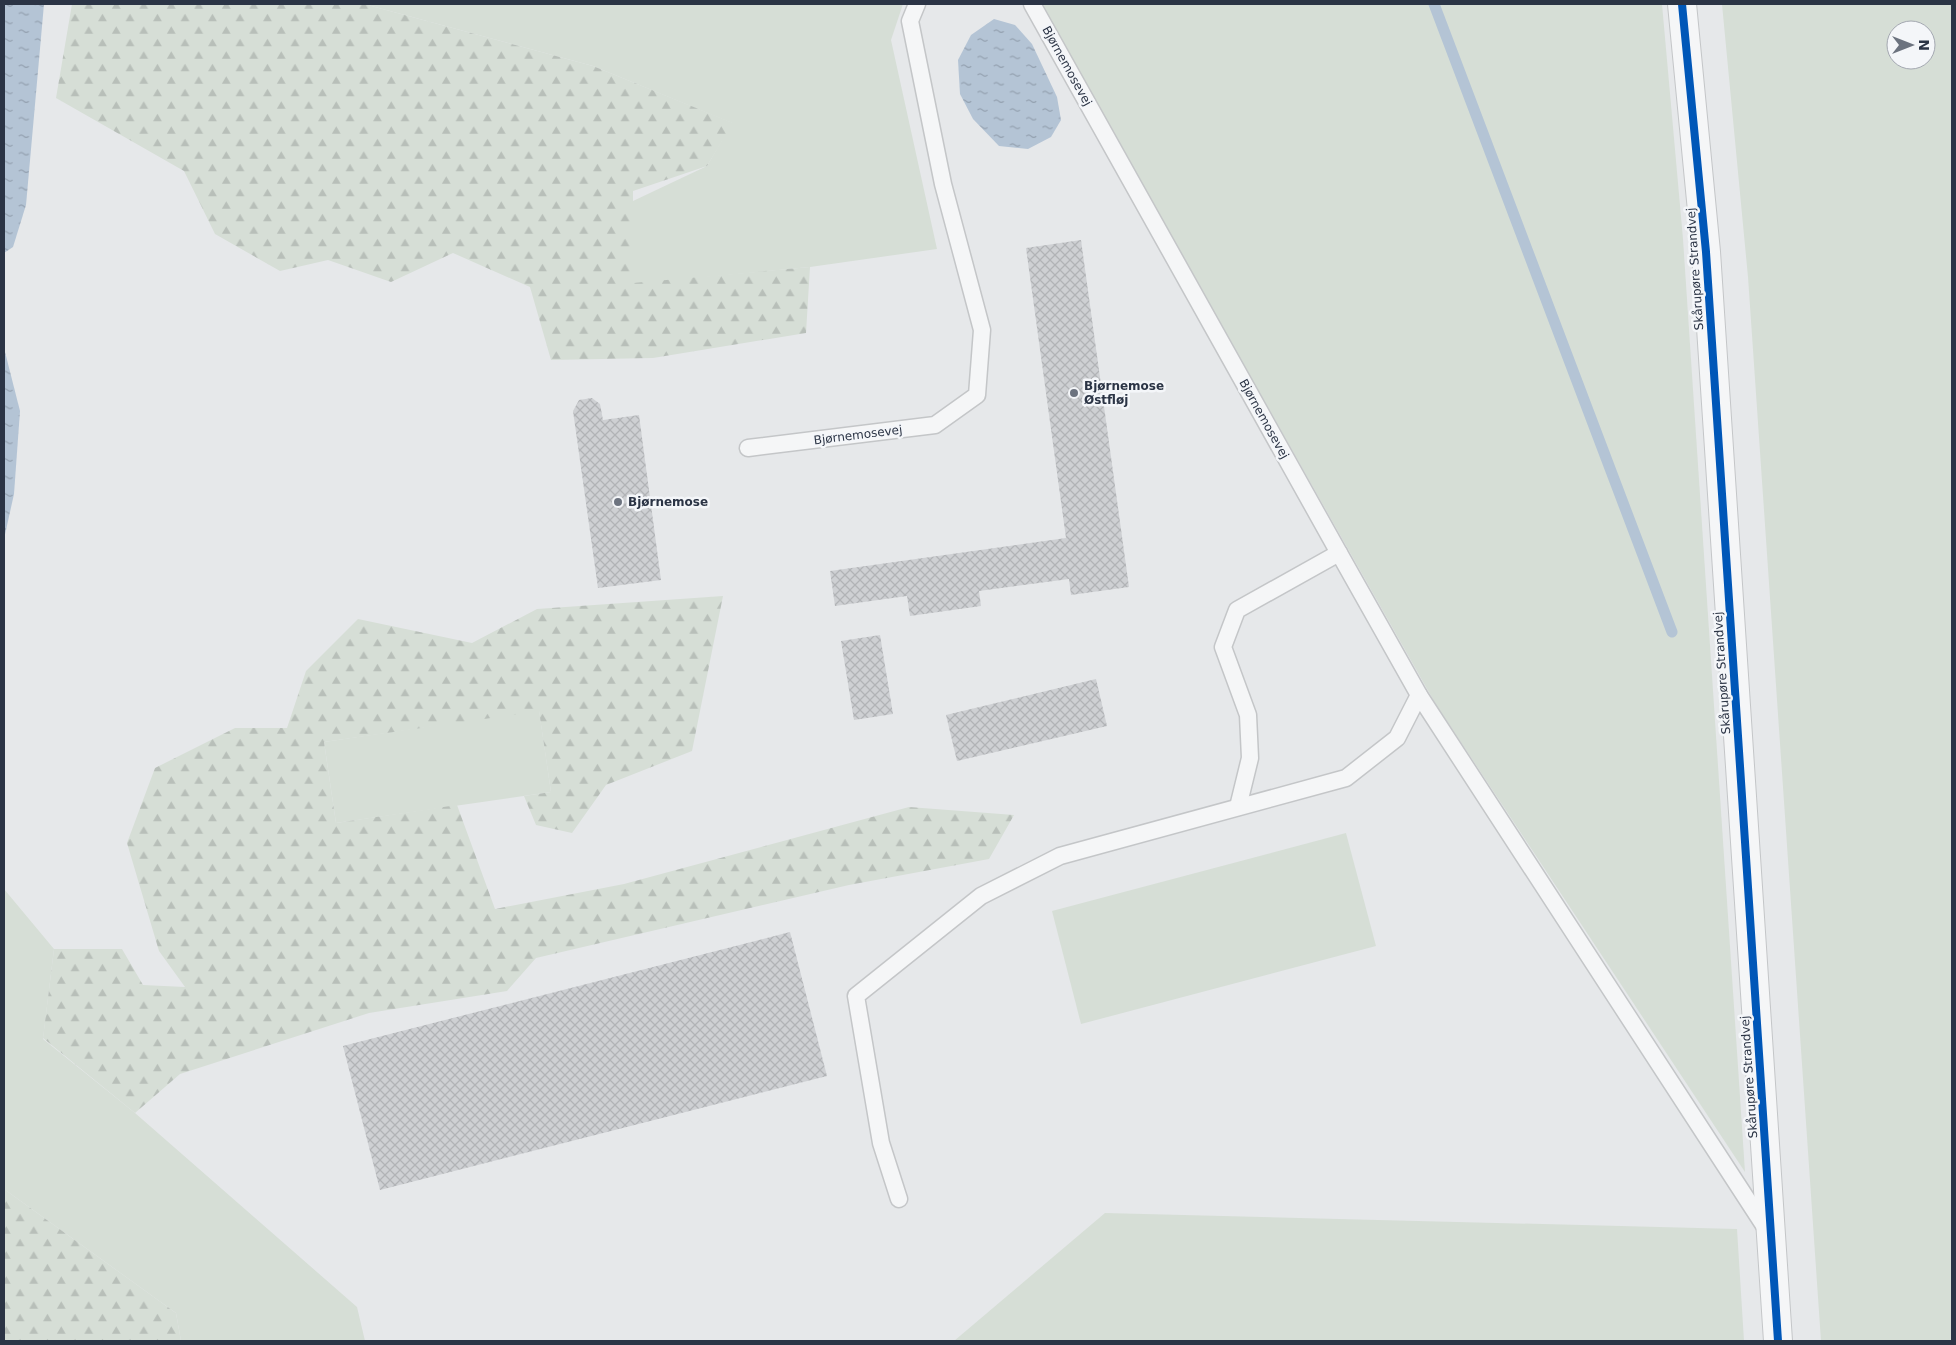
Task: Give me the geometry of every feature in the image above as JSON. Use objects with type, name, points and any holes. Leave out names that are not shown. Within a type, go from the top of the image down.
[{"type":"street","name":"Skårupøre Strandvej","points":[[1682,4],[1706,262],[1778,1341]]},
{"type":"lane","name":"Bjørnemosevej","points":[[748,448],[935,425],[977,395],[982,330],[943,184],[910,21],[916,4]]},
{"type":"lane","name":"Bjørnemosevej","points":[[1032,4],[1419,695],[1770,1234]]},
{"type":"lane","points":[[1238,807],[1250,758],[1248,716],[1223,647],[1237,610],[1340,554]]},
{"type":"lane","points":[[899,1199],[881,1143],[856,996],[981,896],[1060,856],[1346,778],[1397,738],[1419,695]]},
{"type":"green space","points":[[72,4],[364,4],[593,66],[733,123],[707,166],[633,191],[633,283],[810,267],[806,333],[653,358],[551,360],[530,287],[453,253],[391,282],[328,260],[280,271],[215,234],[184,171],[56,98]]},
{"type":"green space","points":[[364,4],[903,4],[891,40],[937,249],[810,267],[633,284],[633,201],[707,166],[732,123],[593,66]]},
{"type":"green space","points":[[1040,4],[1662,4],[1683,239],[1745,1172],[1435,703]]},
{"type":"green space","points":[[1722,4],[1952,4],[1952,1341],[1821,1341],[1748,277]]},
{"type":"green space","points":[[723,596],[692,751],[606,785],[572,833],[536,825],[524,796],[551,792],[539,711],[324,742],[336,823],[457,805],[495,909],[624,884],[909,807],[1014,815],[989,859],[849,885],[536,958],[507,991],[369,1013],[180,1074],[135,1113],[43,1038],[54,949],[122,949],[143,985],[185,987],[159,951],[127,843],[155,768],[235,728],[287,728],[306,671],[358,619],[472,643],[537,609]]},
{"type":"green space","points":[[539,710],[551,792],[336,823],[324,742]]},
{"type":"green space","points":[[1346,833],[1376,946],[1081,1024],[1052,911]]},
{"type":"green space","points":[[4,889],[54,949],[43,1039],[135,1113],[357,1307],[365,1341],[181,1341],[176,1313],[4,1189]]},
{"type":"green space","points":[[4,1189],[176,1313],[181,1341],[4,1341]]},
{"type":"green space","points":[[1105,1213],[1737,1229],[1744,1341],[954,1341]]},
{"type":"water","points":[[4,4],[44,4],[26,205],[13,247],[4,253]]},
{"type":"water","points":[[994,19],[1015,25],[1032,44],[1057,97],[1061,120],[1051,137],[1028,149],[999,146],[973,119],[960,94],[958,60],[971,35]]},
{"type":"water","points":[[4,348],[20,411],[14,494],[4,539]]},
{"type":"building","name":"Bjørnemose Østfløj","points":[[1081,240],[1129,587],[1071,595],[1069,579],[979,591],[981,606],[910,616],[907,596],[835,606],[830,571],[1066,538],[1026,248]]},
{"type":"building","name":"Bjørnemose","points":[[592,398],[600,404],[603,420],[639,415],[661,580],[598,588],[573,411],[579,400]]},
{"type":"building","points":[[880,635],[893,714],[854,720],[841,641]]},
{"type":"building","points":[[1096,679],[1107,726],[957,761],[946,715]]},
{"type":"building","points":[[790,932],[827,1076],[380,1190],[343,1046]]},
{"type":"waterway","points":[[1434,4],[1672,632]]},
{"type":"cycle path","points":[[1682,4],[1706,252],[1778,1341]]},
{"type":"place","name":"Bjørnemose Østfløj","points":[[1074,393]]},
{"type":"place","name":"Bjørnemose","points":[[618,502]]}]
